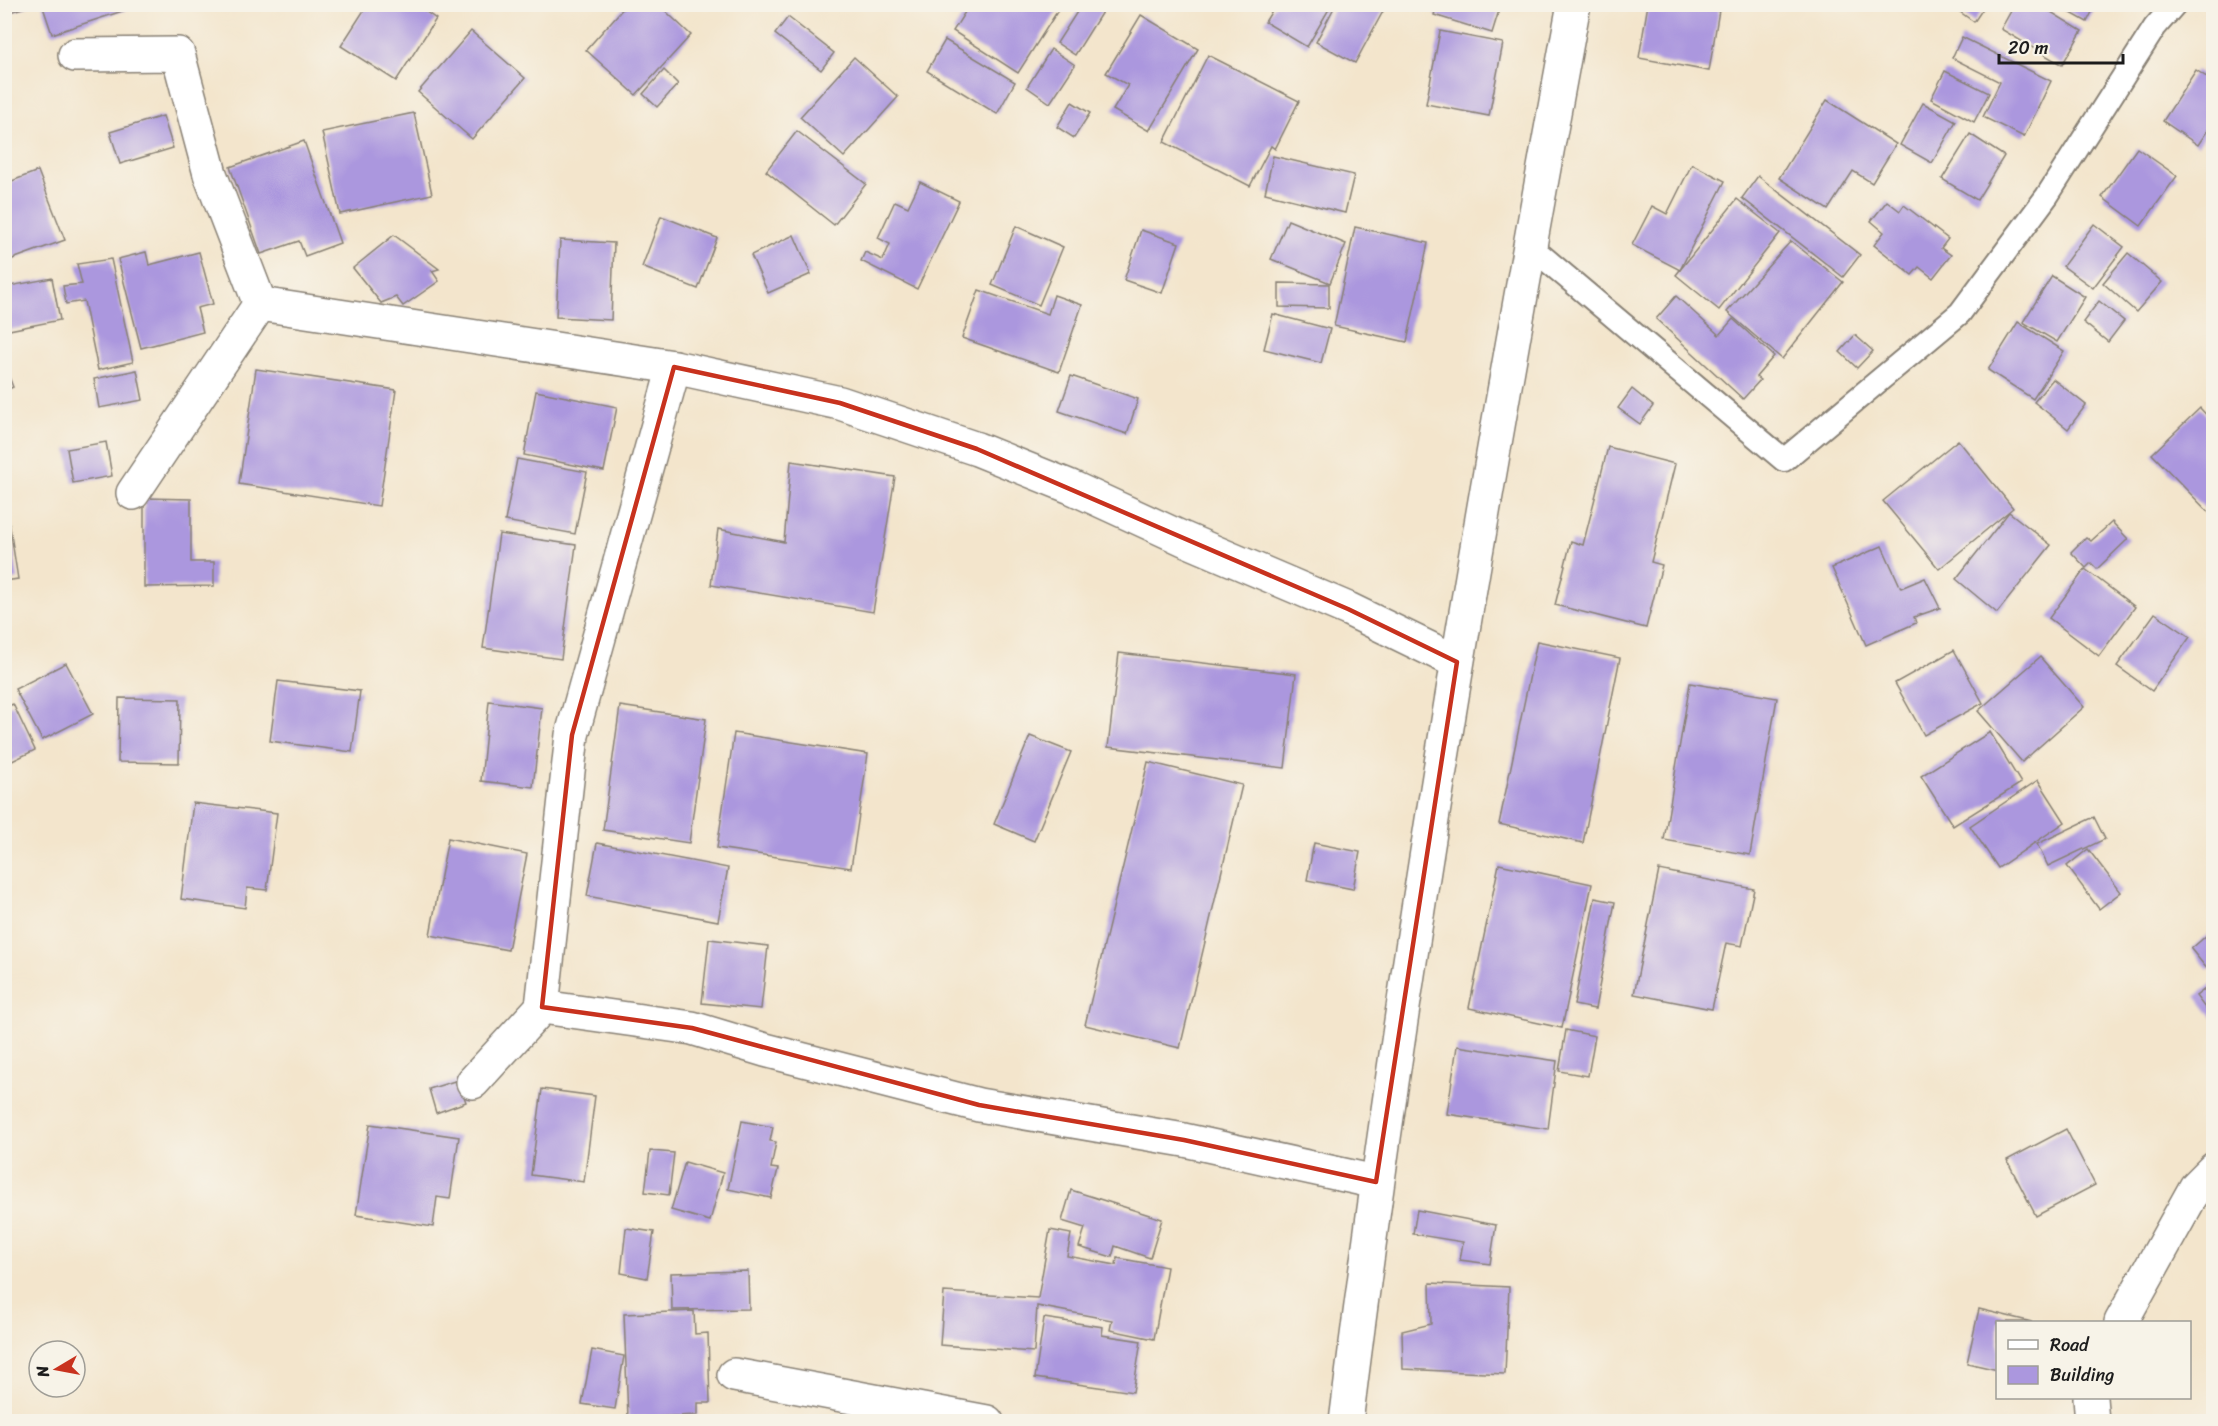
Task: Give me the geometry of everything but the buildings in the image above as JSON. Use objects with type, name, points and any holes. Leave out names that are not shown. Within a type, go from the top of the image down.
[{"type":"street","points":[[1346,1422],[1376,1182],[1457,662],[1575,4]]},
{"type":"street","points":[[75,55],[178,54],[210,174],[260,304]]},
{"type":"street","points":[[260,304],[674,366],[840,403],[977,449],[1348,609],[1457,662]]},
{"type":"street","points":[[133,493],[260,304]]},
{"type":"street","points":[[473,1082],[542,1007],[572,735],[674,366]]},
{"type":"street","points":[[542,1007],[692,1028],[765,1050],[979,1105],[1184,1140],[1376,1182]]},
{"type":"street","points":[[2122,1321],[2196,1187],[2214,1169]]},
{"type":"street","points":[[734,1375],[987,1422]]},
{"type":"street","points":[[2090,1399],[2092,1422]]},
{"type":"lane","points":[[1530,246],[1784,460],[1959,313],[2047,196],[2155,27],[2175,4]]},
{"type":"highlighted area","points":[[674,367],[840,403],[977,449],[1348,609],[1457,662],[1376,1182],[1184,1140],[979,1105],[692,1028],[542,1007],[572,735]]}]
